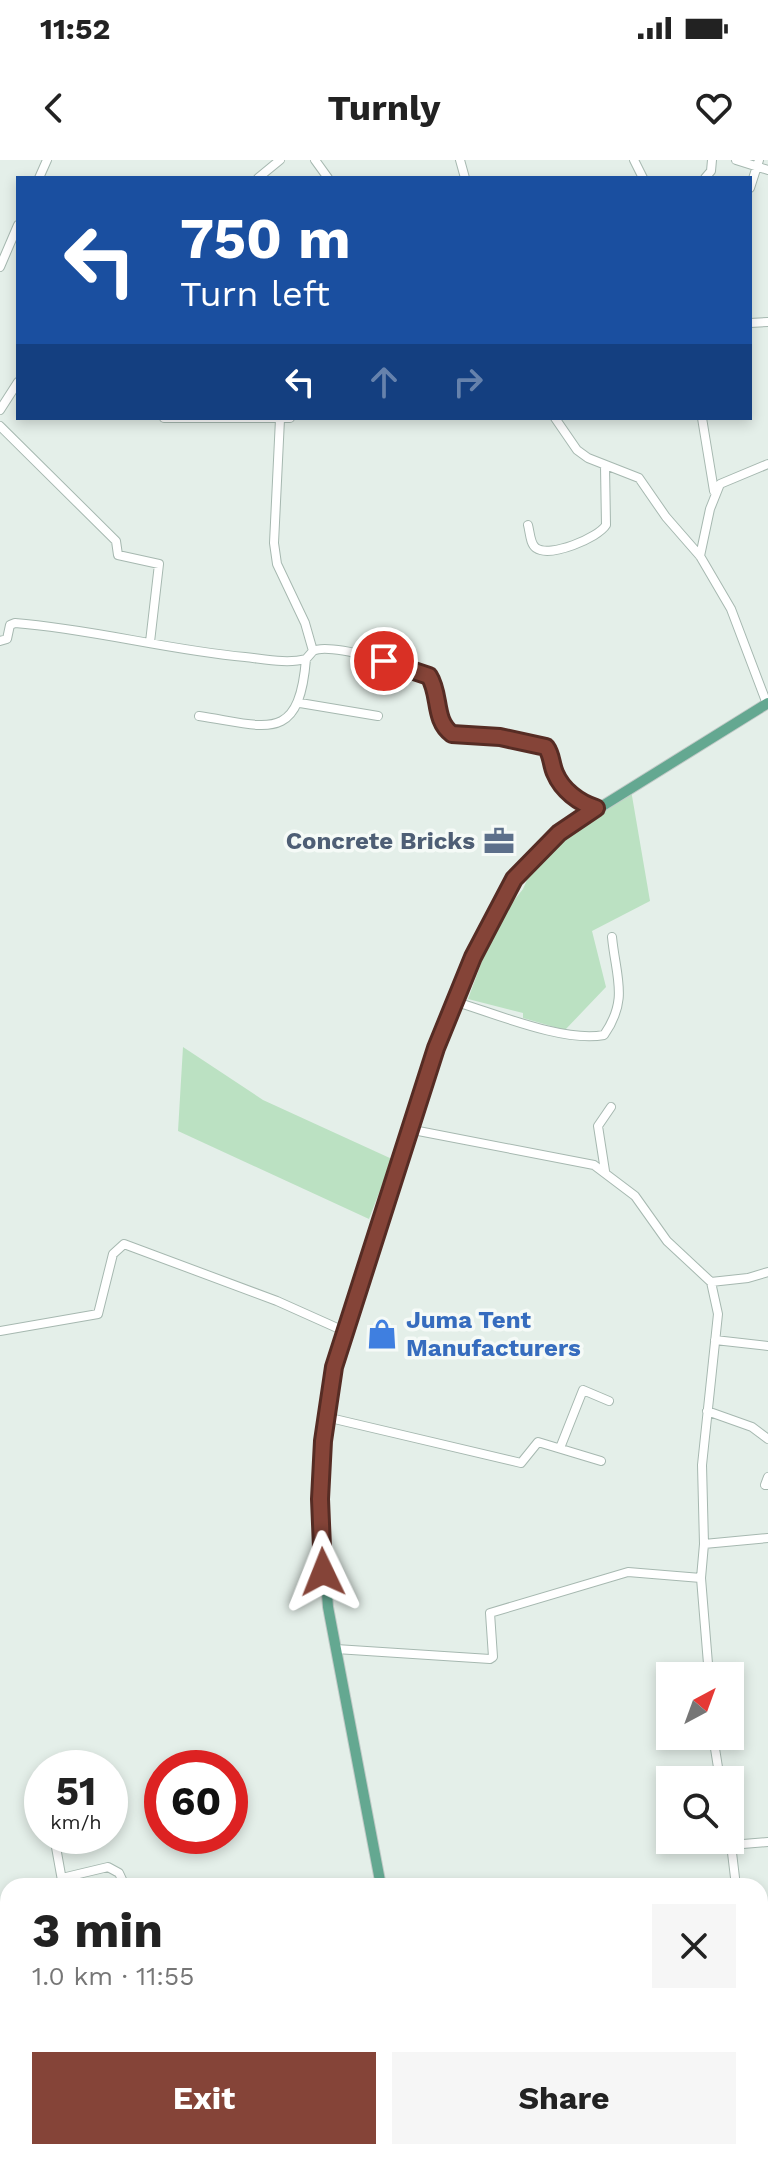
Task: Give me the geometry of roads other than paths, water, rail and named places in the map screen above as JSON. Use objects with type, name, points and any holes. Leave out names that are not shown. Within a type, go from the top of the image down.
[{"type":"main road","points":[[379,1878],[323,1572],[320,1499],[326,1417],[344,1331],[408,1129],[453,1001],[493,914],[514,879],[559,833],[768,704]]},
{"type":"street","points":[[260,176],[280,160]]},
{"type":"street","points":[[736,160],[757,164],[768,170]]},
{"type":"street","points":[[0,267],[16,230]]},
{"type":"street","points":[[0,410],[16,385]]},
{"type":"street","points":[[280,420],[274,543],[277,564],[305,623],[313,651]]},
{"type":"street","points":[[556,420],[577,450],[605,466],[621,469],[639,478],[666,517],[700,556],[731,609],[768,704]]},
{"type":"street","points":[[702,420],[714,496]]},
{"type":"street","points":[[0,426],[116,541],[118,555],[159,564],[150,642]]},
{"type":"street","points":[[700,556],[714,496],[720,484],[768,464]]},
{"type":"street","points":[[528,525],[533,545],[540,550],[551,551],[576,544],[601,532],[606,525],[605,466]]},
{"type":"street","points":[[0,641],[7,639],[10,625],[15,623],[69,628],[206,654],[283,661],[306,659]]},
{"type":"street","points":[[199,716],[271,726],[285,719],[300,703],[306,659],[317,648],[336,649],[414,669],[429,676],[435,688],[440,719],[447,731],[466,737],[500,737],[546,747],[550,751],[554,772],[561,782],[580,803],[596,808]]},
{"type":"street","points":[[300,703],[378,716]]},
{"type":"street","points":[[453,1001],[567,1035],[589,1038],[604,1035],[616,1017],[621,997],[612,937]]},
{"type":"street","points":[[605,1171],[598,1126],[611,1107]]},
{"type":"street","points":[[408,1129],[594,1165],[635,1196],[667,1241],[711,1282],[718,1314],[702,1465],[704,1544],[701,1578],[708,1662]]},
{"type":"street","points":[[0,1331],[98,1314],[113,1254],[124,1244],[277,1301],[344,1331]]},
{"type":"street","points":[[711,1282],[748,1278],[768,1272]]},
{"type":"street","points":[[715,1340],[768,1346]]},
{"type":"street","points":[[560,1448],[583,1390],[609,1401]]},
{"type":"street","points":[[707,1411],[752,1427],[768,1439]]},
{"type":"street","points":[[326,1417],[521,1463],[537,1442],[601,1461]]},
{"type":"street","points":[[768,1477],[765,1485],[768,1485]]},
{"type":"street","points":[[704,1544],[768,1538]]},
{"type":"street","points":[[336,1649],[490,1659],[493,1657],[490,1613],[628,1572],[701,1578]]},
{"type":"street","points":[[744,1841],[768,1842]]},
{"type":"street","points":[[58,1854],[62,1878]]},
{"type":"street","points":[[732,1854],[735,1878]]},
{"type":"street","points":[[75,1878],[108,1867],[121,1878]]},
{"type":"place","name":"Concrete Bricks","points":[[499,841]]},
{"type":"place","name":"Juma Tent Manufacturers","points":[[382,1334]]}]
